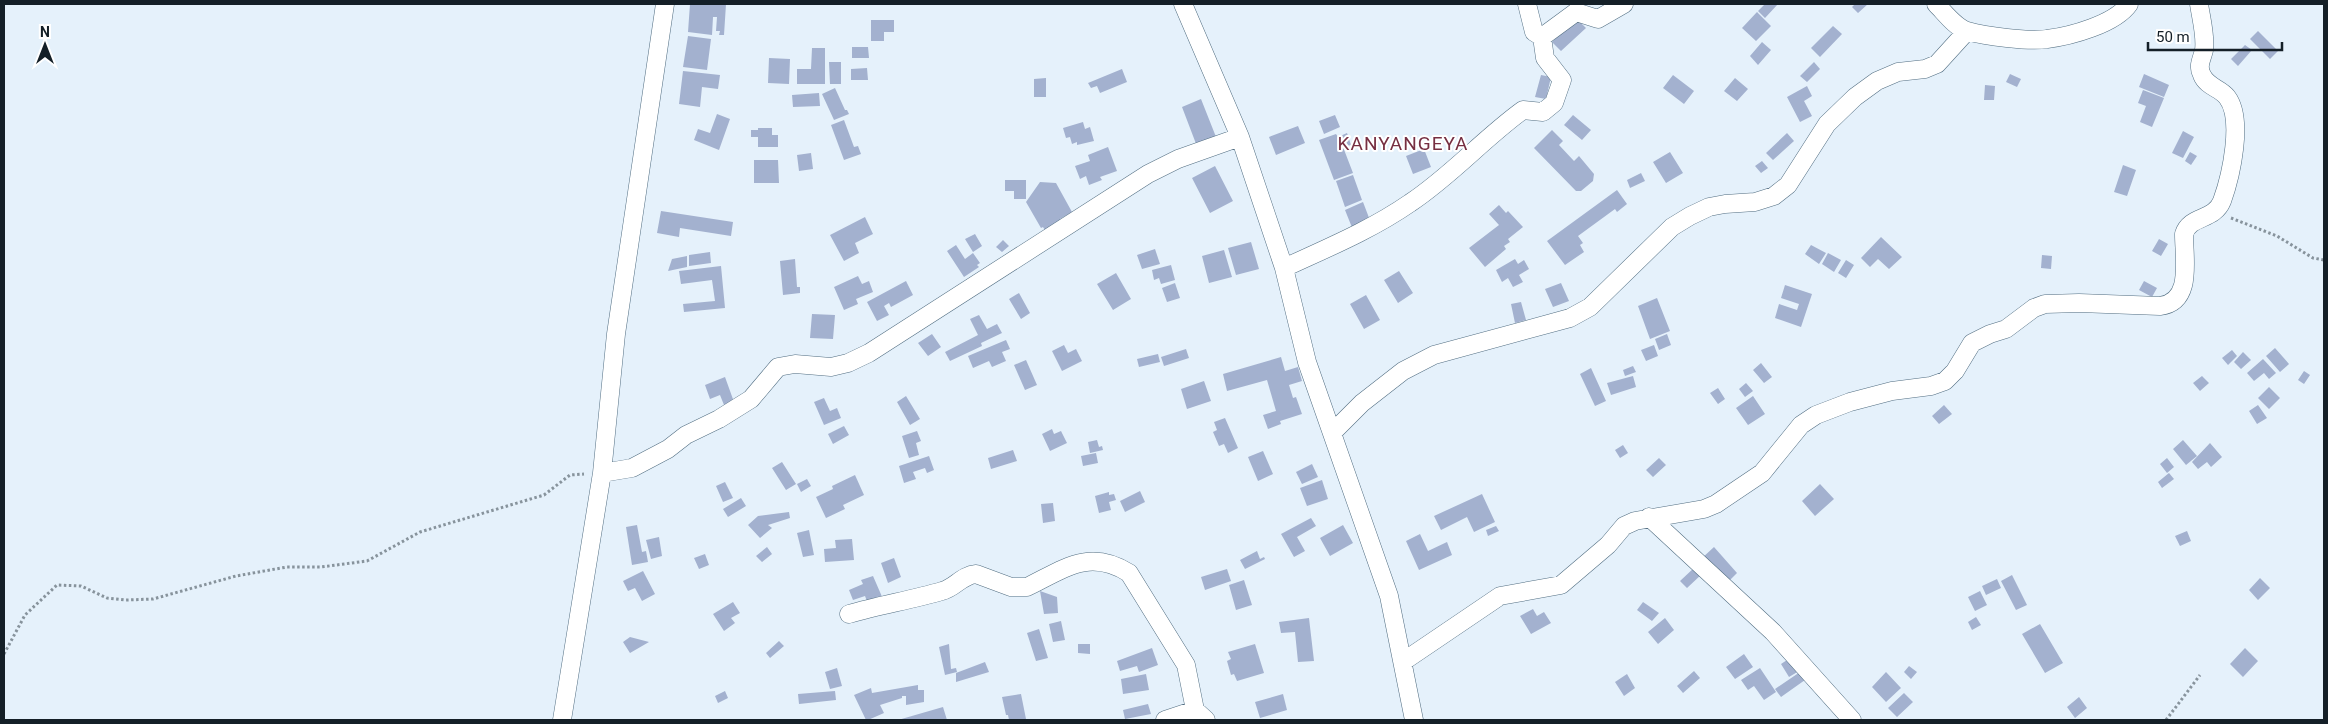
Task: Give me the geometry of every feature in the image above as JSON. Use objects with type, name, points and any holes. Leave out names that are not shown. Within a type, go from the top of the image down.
[{"type":"street","points":[[562,720],[602,473],[618,324],[665,4]]},
{"type":"street","points":[[1183,4],[1240,137],[1284,268],[1308,362],[1389,596],[1404,661],[1414,720]]},
{"type":"street","points":[[1284,268],[1372,227],[1410,203],[1449,174],[1478,145],[1523,110],[1543,112],[1554,103],[1562,80],[1545,58],[1542,37],[1534,32],[1527,4]]},
{"type":"street","points":[[1542,37],[1576,12],[1598,19],[1624,4]]},
{"type":"street","points":[[1936,4],[1958,26],[1967,31],[2008,38],[2046,40],[2089,29],[2123,13],[2129,4]]},
{"type":"street","points":[[1404,661],[1500,596],[1561,585],[1608,546],[1624,526],[1635,520],[1704,509],[1716,504],[1762,473],[1796,430],[1816,415],[1867,397],[1892,391],[1931,386],[1945,381],[1956,371],[1972,343],[2006,329],[2034,308],[2045,304],[2170,305],[2180,297],[2184,285],[2184,234],[2191,222],[2204,218],[2217,210],[2222,201],[2236,138],[2233,106],[2225,95],[2209,86],[2201,75],[2199,62],[2204,49],[2199,4]]},
{"type":"street","points":[[1332,433],[1362,403],[1403,371],[1434,355],[1562,321],[1590,307],[1672,227],[1690,216],[1709,207],[1755,202],[1774,196],[1788,185],[1827,124],[1855,97],[1877,81],[1898,72],[1925,69],[1937,64],[1967,31]]},
{"type":"street","points":[[602,473],[632,468],[668,449],[686,435],[751,400],[778,367],[795,364],[831,367],[848,363],[869,353],[1148,174],[1178,159],[1240,137]]},
{"type":"street","points":[[1649,517],[1773,632],[1852,720]]},
{"type":"street","points":[[849,614],[890,602],[944,591],[970,574],[976,574],[1019,588],[1027,587],[1078,562],[1092,561],[1118,566],[1129,573],[1186,665],[1200,715],[1165,720]]},
{"type":"path","points":[[2217,210],[2277,236],[2313,258],[2324,260]]},
{"type":"path","points":[[4,654],[25,616],[57,585],[81,586],[107,598],[126,600],[153,599],[244,574],[287,567],[321,567],[367,561],[420,532],[544,495],[570,475],[602,473]]},
{"type":"path","points":[[2166,720],[2200,675]]},
{"type":"building","points":[[690,4],[726,4],[724,35],[719,35],[720,31],[716,31],[717,17],[713,17],[712,35],[688,32]]},
{"type":"building","points":[[1765,4],[1778,4],[1765,18],[1758,11]]},
{"type":"building","points":[[1855,4],[1868,4],[1858,13],[1852,7]]},
{"type":"building","points":[[1757,12],[1771,26],[1756,41],[1742,28]]},
{"type":"building","points":[[1576,18],[1586,28],[1561,51],[1552,42]]},
{"type":"building","points":[[871,20],[894,20],[894,32],[884,32],[884,41],[871,41]]},
{"type":"building","points":[[1833,26],[1842,34],[1820,57],[1811,48]]},
{"type":"building","points":[[2258,31],[2278,51],[2270,59],[2250,39]]},
{"type":"building","points":[[688,36],[711,39],[707,70],[683,67]]},
{"type":"building","points":[[1762,42],[1771,50],[1758,65],[1750,56]]},
{"type":"building","points":[[2245,45],[2252,50],[2238,66],[2231,59]]},
{"type":"building","points":[[852,47],[868,47],[869,58],[852,58]]},
{"type":"building","points":[[812,48],[825,48],[825,84],[797,84],[797,69],[811,69]]},
{"type":"building","points":[[769,58],[790,59],[789,84],[768,83]]},
{"type":"building","points":[[829,62],[841,62],[841,84],[830,84]]},
{"type":"building","points":[[1814,62],[1820,69],[1807,82],[1800,76]]},
{"type":"building","points":[[867,68],[868,80],[851,80],[851,69]]},
{"type":"building","points":[[1122,69],[1127,82],[1100,93],[1097,86],[1091,88],[1088,83]]},
{"type":"building","points":[[683,71],[720,75],[718,89],[702,87],[700,107],[679,104]]},
{"type":"building","points":[[2010,74],[2021,79],[2017,87],[2006,82]]},
{"type":"building","points":[[2144,74],[2169,85],[2164,97],[2139,87]]},
{"type":"building","points":[[1541,75],[1551,77],[1546,99],[1535,97]]},
{"type":"building","points":[[1673,75],[1694,91],[1684,104],[1663,88]]},
{"type":"building","points":[[1046,78],[1046,97],[1034,97],[1034,79]]},
{"type":"building","points":[[1735,78],[1748,89],[1737,101],[1724,91]]},
{"type":"building","points":[[1985,85],[1995,86],[1994,100],[1984,100]]},
{"type":"building","points":[[1807,86],[1812,96],[1804,101],[1812,116],[1800,122],[1787,97]]},
{"type":"building","points":[[835,88],[845,110],[849,114],[834,120],[822,94]]},
{"type":"building","points":[[2143,90],[2164,98],[2152,127],[2140,122],[2146,106],[2138,103]]},
{"type":"building","points":[[819,93],[820,106],[793,107],[792,95]]},
{"type":"building","points":[[1201,99],[1218,142],[1198,149],[1182,107]]},
{"type":"building","points":[[717,114],[730,119],[719,150],[694,140],[698,129],[710,133]]},
{"type":"building","points":[[1335,115],[1340,127],[1324,134],[1319,121]]},
{"type":"building","points":[[1573,115],[1591,130],[1582,140],[1564,125]]},
{"type":"building","points":[[844,120],[854,147],[858,146],[861,154],[844,160],[831,125]]},
{"type":"building","points":[[1083,122],[1085,129],[1090,127],[1094,141],[1077,145],[1077,142],[1072,144],[1070,137],[1066,138],[1063,128]]},
{"type":"building","points":[[1298,126],[1305,143],[1276,155],[1269,137]]},
{"type":"building","points":[[758,128],[772,128],[772,135],[778,135],[778,147],[758,147],[758,137],[751,137],[751,130],[758,130]]},
{"type":"building","points":[[1552,130],[1563,141],[1559,145],[1574,161],[1579,156],[1594,174],[1593,181],[1581,191],[1576,191],[1534,148]]},
{"type":"building","points":[[2183,131],[2194,137],[2183,158],[2172,153]]},
{"type":"building","points":[[1347,133],[1351,145],[1343,147],[1353,173],[1334,180],[1319,140],[1336,134],[1338,137]]},
{"type":"building","points":[[1787,133],[1794,141],[1773,160],[1766,153]]},
{"type":"building","points":[[1108,147],[1117,171],[1100,177],[1102,180],[1089,185],[1086,176],[1080,179],[1075,166],[1090,161],[1088,155]]},
{"type":"building","points":[[1424,149],[1431,167],[1413,174],[1406,156]]},
{"type":"building","points":[[1670,152],[1683,173],[1666,183],[1653,162]]},
{"type":"building","points":[[2190,152],[2197,156],[2191,165],[2185,161]]},
{"type":"building","points":[[811,153],[813,169],[799,171],[797,155]]},
{"type":"building","points":[[754,160],[778,160],[779,183],[754,183]]},
{"type":"building","points":[[1762,161],[1768,168],[1761,173],[1755,166]]},
{"type":"building","points":[[2123,165],[2136,170],[2127,196],[2114,192]]},
{"type":"building","points":[[1215,166],[1233,201],[1210,213],[1192,178]]},
{"type":"building","points":[[1641,173],[1645,181],[1630,188],[1627,180]]},
{"type":"building","points":[[1353,175],[1362,200],[1345,207],[1336,181]]},
{"type":"building","points":[[1005,180],[1026,180],[1026,199],[1014,199],[1014,191],[1005,191]]},
{"type":"building","points":[[1040,182],[1056,183],[1072,212],[1060,219],[1062,223],[1046,232],[1043,227],[1041,228],[1026,202]]},
{"type":"building","points":[[1617,190],[1627,204],[1617,212],[1615,209],[1578,236],[1583,243],[1580,245],[1584,252],[1565,265],[1547,241]]},
{"type":"building","points":[[1363,202],[1371,223],[1353,230],[1345,210]]},
{"type":"building","points":[[1499,205],[1506,213],[1508,211],[1523,227],[1508,239],[1510,242],[1504,246],[1506,249],[1485,267],[1469,248],[1499,225],[1489,214]]},
{"type":"building","points":[[661,211],[733,222],[731,236],[680,228],[679,237],[657,233]]},
{"type":"building","points":[[865,217],[873,234],[855,243],[859,253],[844,261],[830,235]]},
{"type":"building","points":[[975,234],[982,246],[973,252],[965,239]]},
{"type":"building","points":[[1881,237],[1902,257],[1889,269],[1878,259],[1870,267],[1861,258]]},
{"type":"building","points":[[2159,239],[2168,244],[2161,256],[2152,251]]},
{"type":"building","points":[[1003,240],[1009,246],[1002,252],[996,247]]},
{"type":"building","points":[[1251,242],[1259,269],[1236,275],[1228,248]]},
{"type":"building","points":[[956,245],[965,259],[973,253],[980,263],[977,265],[979,267],[964,277],[947,251]]},
{"type":"building","points":[[1811,245],[1826,253],[1819,264],[1805,254]]},
{"type":"building","points":[[1155,249],[1160,264],[1142,269],[1137,255]]},
{"type":"building","points":[[1224,250],[1232,277],[1209,283],[1202,256]]},
{"type":"building","points":[[710,252],[711,263],[689,266],[689,255]]},
{"type":"building","points":[[1828,253],[1841,260],[1834,272],[1822,264]]},
{"type":"building","points":[[2042,255],[2052,256],[2051,269],[2041,268]]},
{"type":"building","points":[[687,256],[687,267],[668,271],[672,259]]},
{"type":"building","points":[[795,259],[797,287],[800,287],[800,293],[783,295],[780,261]]},
{"type":"building","points":[[1515,259],[1518,264],[1524,260],[1529,269],[1519,275],[1523,282],[1513,287],[1508,278],[1502,282],[1496,270]]},
{"type":"building","points":[[1846,260],[1854,265],[1846,278],[1838,273]]},
{"type":"building","points":[[1171,265],[1175,280],[1161,284],[1159,278],[1154,280],[1152,270]]},
{"type":"building","points":[[721,266],[725,308],[684,312],[683,304],[715,301],[712,280],[681,284],[679,271]]},
{"type":"building","points":[[1399,271],[1413,293],[1398,303],[1384,280]]},
{"type":"building","points":[[1116,273],[1131,299],[1113,310],[1097,284]]},
{"type":"building","points":[[858,276],[862,284],[869,281],[873,292],[856,299],[858,304],[844,310],[834,287]]},
{"type":"building","points":[[906,281],[913,295],[891,307],[889,303],[884,306],[889,315],[877,321],[867,302]]},
{"type":"building","points":[[2144,281],[2157,288],[2152,297],[2139,290]]},
{"type":"building","points":[[1175,283],[1180,298],[1167,302],[1162,288]]},
{"type":"building","points":[[1561,283],[1569,301],[1553,307],[1545,289]]},
{"type":"building","points":[[1785,285],[1812,294],[1801,327],[1775,318],[1779,304],[1797,310],[1799,304],[1781,298]]},
{"type":"building","points":[[1019,293],[1030,313],[1021,319],[1009,299]]},
{"type":"building","points":[[1366,295],[1380,320],[1364,329],[1350,304]]},
{"type":"building","points":[[1657,298],[1670,331],[1650,339],[1638,306]]},
{"type":"building","points":[[1521,302],[1526,320],[1515,323],[1511,304]]},
{"type":"building","points":[[812,314],[835,315],[833,339],[810,338]]},
{"type":"building","points":[[979,315],[987,329],[997,324],[1002,333],[981,343],[982,346],[950,361],[945,352],[978,335],[970,319]]},
{"type":"building","points":[[932,334],[941,347],[928,356],[918,343]]},
{"type":"building","points":[[1667,334],[1671,345],[1659,350],[1655,339]]},
{"type":"building","points":[[1006,340],[1010,349],[1002,352],[1006,361],[992,367],[989,361],[973,368],[968,356]]},
{"type":"building","points":[[1064,345],[1068,353],[1076,349],[1082,361],[1062,371],[1052,351]]},
{"type":"building","points":[[1654,345],[1658,356],[1646,361],[1641,350]]},
{"type":"building","points":[[2275,348],[2289,364],[2280,372],[2266,356]]},
{"type":"building","points":[[1186,349],[1189,358],[1164,366],[1161,357]]},
{"type":"building","points":[[2232,350],[2237,356],[2228,365],[2222,358]]},
{"type":"building","points":[[2243,352],[2251,360],[2241,369],[2234,362]]},
{"type":"building","points":[[1158,354],[1160,362],[1139,367],[1137,359]]},
{"type":"building","points":[[1281,357],[1285,371],[1298,367],[1302,381],[1289,385],[1293,398],[1296,397],[1302,414],[1280,421],[1281,424],[1268,429],[1263,415],[1276,411],[1267,380],[1227,391],[1223,374]]},
{"type":"building","points":[[2263,359],[2276,373],[2269,379],[2264,373],[2254,381],[2247,373]]},
{"type":"building","points":[[1026,360],[1037,385],[1025,390],[1014,365]]},
{"type":"building","points":[[1761,363],[1772,377],[1764,383],[1753,370]]},
{"type":"building","points":[[1633,366],[1636,372],[1625,376],[1623,370]]},
{"type":"building","points":[[1591,368],[1606,401],[1595,406],[1580,374]]},
{"type":"building","points":[[2304,371],[2310,375],[2304,384],[2298,380]]},
{"type":"building","points":[[1633,376],[1636,387],[1611,395],[1607,383]]},
{"type":"building","points":[[2202,376],[2209,383],[2200,391],[2193,383]]},
{"type":"building","points":[[725,377],[734,402],[724,405],[720,395],[710,399],[705,385]]},
{"type":"building","points":[[1204,381],[1211,401],[1187,409],[1181,389]]},
{"type":"building","points":[[1746,383],[1753,391],[1745,397],[1739,389]]},
{"type":"building","points":[[2269,387],[2280,398],[2269,409],[2258,398]]},
{"type":"building","points":[[1718,388],[1725,399],[1718,404],[1710,393]]},
{"type":"building","points":[[906,396],[920,419],[910,425],[897,402]]},
{"type":"building","points":[[1753,396],[1765,414],[1748,425],[1736,408]]},
{"type":"building","points":[[824,398],[830,411],[837,408],[841,418],[824,425],[814,402]]},
{"type":"building","points":[[1944,405],[1952,414],[1939,424],[1932,416]]},
{"type":"building","points":[[2258,405],[2267,418],[2257,424],[2249,411]]},
{"type":"building","points":[[1225,418],[1238,448],[1228,453],[1224,444],[1219,446],[1213,432],[1217,430],[1214,422]]},
{"type":"building","points":[[844,426],[849,435],[833,444],[828,434]]},
{"type":"building","points":[[1052,429],[1054,434],[1061,431],[1067,443],[1050,451],[1042,434]]},
{"type":"building","points":[[917,431],[921,441],[916,443],[919,455],[909,458],[902,436]]},
{"type":"building","points":[[1097,440],[1099,447],[1102,446],[1103,450],[1090,453],[1088,442]]},
{"type":"building","points":[[2183,440],[2197,456],[2186,465],[2173,449]]},
{"type":"building","points":[[2210,443],[2222,457],[2211,467],[2207,462],[2198,469],[2192,462]]},
{"type":"building","points":[[1623,445],[1628,453],[1620,458],[1615,450]]},
{"type":"building","points":[[1013,450],[1017,461],[991,469],[988,458]]},
{"type":"building","points":[[1263,451],[1273,474],[1258,481],[1248,457]]},
{"type":"building","points":[[1096,453],[1098,463],[1083,466],[1081,456]]},
{"type":"building","points":[[929,456],[934,470],[927,473],[925,468],[913,472],[916,479],[904,483],[899,466]]},
{"type":"building","points":[[1659,458],[1666,465],[1653,477],[1646,470]]},
{"type":"building","points":[[2167,458],[2174,467],[2167,473],[2160,464]]},
{"type":"building","points":[[782,462],[796,484],[786,490],[772,468]]},
{"type":"building","points":[[1312,464],[1318,477],[1302,484],[1296,472]]},
{"type":"building","points":[[2169,473],[2174,479],[2162,488],[2158,482]]},
{"type":"building","points":[[855,475],[864,495],[843,505],[845,509],[826,518],[816,497],[833,489],[832,486]]},
{"type":"building","points":[[807,479],[811,486],[801,492],[797,484]]},
{"type":"building","points":[[1322,480],[1328,499],[1307,506],[1300,488]]},
{"type":"building","points":[[725,482],[733,498],[723,502],[716,486]]},
{"type":"building","points":[[1820,484],[1834,499],[1815,516],[1802,501]]},
{"type":"building","points":[[1140,491],[1145,502],[1125,512],[1120,501]]},
{"type":"building","points":[[1109,492],[1109,495],[1114,494],[1116,500],[1109,502],[1111,510],[1099,513],[1095,496]]},
{"type":"building","points":[[1482,494],[1495,522],[1474,532],[1467,517],[1441,530],[1434,516]]},
{"type":"building","points":[[741,498],[746,506],[728,517],[723,509]]},
{"type":"building","points":[[1053,503],[1055,521],[1043,523],[1041,504]]},
{"type":"building","points":[[789,512],[790,518],[768,525],[772,528],[760,538],[748,525],[758,516]]},
{"type":"building","points":[[1311,518],[1316,526],[1297,537],[1305,551],[1294,557],[1281,534]]},
{"type":"building","points":[[637,525],[642,552],[646,551],[648,562],[632,565],[626,527]]},
{"type":"building","points":[[1343,525],[1353,543],[1330,556],[1320,538]]},
{"type":"building","points":[[1496,526],[1499,531],[1488,536],[1486,530]]},
{"type":"building","points":[[809,530],[814,555],[803,557],[797,533]]},
{"type":"building","points":[[2187,531],[2191,541],[2180,546],[2175,536]]},
{"type":"building","points":[[1420,534],[1428,551],[1447,542],[1452,555],[1419,570],[1406,541]]},
{"type":"building","points":[[659,537],[662,556],[651,559],[646,540]]},
{"type":"building","points":[[852,539],[854,560],[825,562],[824,549],[836,548],[835,540]]},
{"type":"building","points":[[767,547],[772,554],[762,562],[756,556]]},
{"type":"building","points":[[1714,547],[1737,573],[1729,581],[1701,559]]},
{"type":"building","points":[[1257,551],[1260,559],[1264,557],[1265,559],[1245,569],[1240,560]]},
{"type":"building","points":[[705,554],[709,565],[699,569],[694,558]]},
{"type":"building","points":[[894,558],[901,577],[888,583],[881,563]]},
{"type":"building","points":[[1695,567],[1702,574],[1687,588],[1680,581]]},
{"type":"building","points":[[1227,569],[1231,581],[1205,590],[1201,577]]},
{"type":"building","points":[[643,571],[655,594],[642,601],[635,588],[628,591],[623,581]]},
{"type":"building","points":[[2012,575],[2027,605],[2016,610],[2001,581]]},
{"type":"building","points":[[873,576],[883,599],[868,604],[865,596],[853,600],[849,590],[863,584],[861,580]]},
{"type":"building","points":[[2260,578],[2270,588],[2258,600],[2249,590]]},
{"type":"building","points":[[1997,579],[2001,588],[1986,595],[1982,586]]},
{"type":"building","points":[[1244,580],[1252,605],[1236,610],[1229,585]]},
{"type":"building","points":[[1040,591],[1057,597],[1058,613],[1044,614]]},
{"type":"building","points":[[1980,591],[1987,605],[1975,611],[1968,597]]},
{"type":"building","points":[[733,602],[740,613],[731,618],[735,623],[724,631],[713,614]]},
{"type":"building","points":[[1643,602],[1659,613],[1652,621],[1637,610]]},
{"type":"building","points":[[1533,609],[1537,616],[1544,612],[1551,623],[1531,634],[1520,616]]},
{"type":"building","points":[[1976,617],[1981,625],[1972,630],[1968,622]]},
{"type":"building","points":[[1309,618],[1314,661],[1298,662],[1295,632],[1281,633],[1279,622]]},
{"type":"building","points":[[1665,618],[1674,630],[1658,644],[1648,632]]},
{"type":"building","points":[[1061,621],[1065,640],[1053,642],[1049,624]]},
{"type":"building","points":[[2040,624],[2063,663],[2045,673],[2022,634]]},
{"type":"building","points":[[1039,629],[1048,658],[1036,661],[1027,633]]},
{"type":"building","points":[[630,637],[649,642],[630,653],[623,642]]},
{"type":"building","points":[[779,641],[784,646],[770,658],[766,653]]},
{"type":"building","points":[[949,644],[951,669],[956,668],[957,672],[945,675],[939,647]]},
{"type":"building","points":[[1078,644],[1090,644],[1090,654],[1078,653]]},
{"type":"building","points":[[1255,644],[1264,673],[1237,681],[1234,674],[1231,675],[1227,661],[1231,659],[1228,652]]},
{"type":"building","points":[[1152,648],[1158,665],[1139,672],[1137,666],[1120,671],[1117,661]]},
{"type":"building","points":[[2245,648],[2258,661],[2243,677],[2230,664]]},
{"type":"building","points":[[1744,654],[1753,667],[1735,679],[1726,667]]},
{"type":"building","points":[[1790,658],[1799,671],[1789,677],[1781,664]]},
{"type":"building","points":[[985,662],[989,672],[956,682],[956,673]]},
{"type":"building","points":[[1909,666],[1917,672],[1911,679],[1904,672]]},
{"type":"building","points":[[837,668],[842,686],[830,689],[825,672]]},
{"type":"building","points":[[1760,668],[1776,692],[1764,700],[1754,686],[1748,690],[1741,680]]},
{"type":"building","points":[[1694,671],[1700,678],[1683,693],[1677,686]]},
{"type":"building","points":[[1800,672],[1805,680],[1781,697],[1775,689]]},
{"type":"building","points":[[1886,672],[1901,688],[1886,702],[1872,687]]},
{"type":"building","points":[[1146,674],[1149,690],[1123,694],[1121,679]]},
{"type":"building","points":[[1627,674],[1635,688],[1624,696],[1615,682]]},
{"type":"building","points":[[918,685],[918,690],[924,690],[924,702],[906,705],[906,696],[902,696],[902,698],[880,705],[884,713],[868,720],[866,720],[854,695],[871,688],[872,693]]},
{"type":"building","points":[[725,691],[728,698],[718,703],[715,696]]},
{"type":"building","points":[[835,691],[836,700],[799,704],[798,694]]},
{"type":"building","points":[[1904,693],[1913,702],[1897,717],[1888,708]]},
{"type":"building","points":[[1021,694],[1026,719],[1009,720],[1002,697]]},
{"type":"building","points":[[1283,694],[1287,710],[1260,718],[1255,702]]},
{"type":"building","points":[[2079,697],[2087,708],[2075,718],[2067,707]]},
{"type":"building","points":[[1148,704],[1151,714],[1125,719],[1123,710]]},
{"type":"building","points":[[943,707],[947,720],[898,720]]},
{"type":"district","name":"KANYANGEYA","points":[[1403,143]]}]
